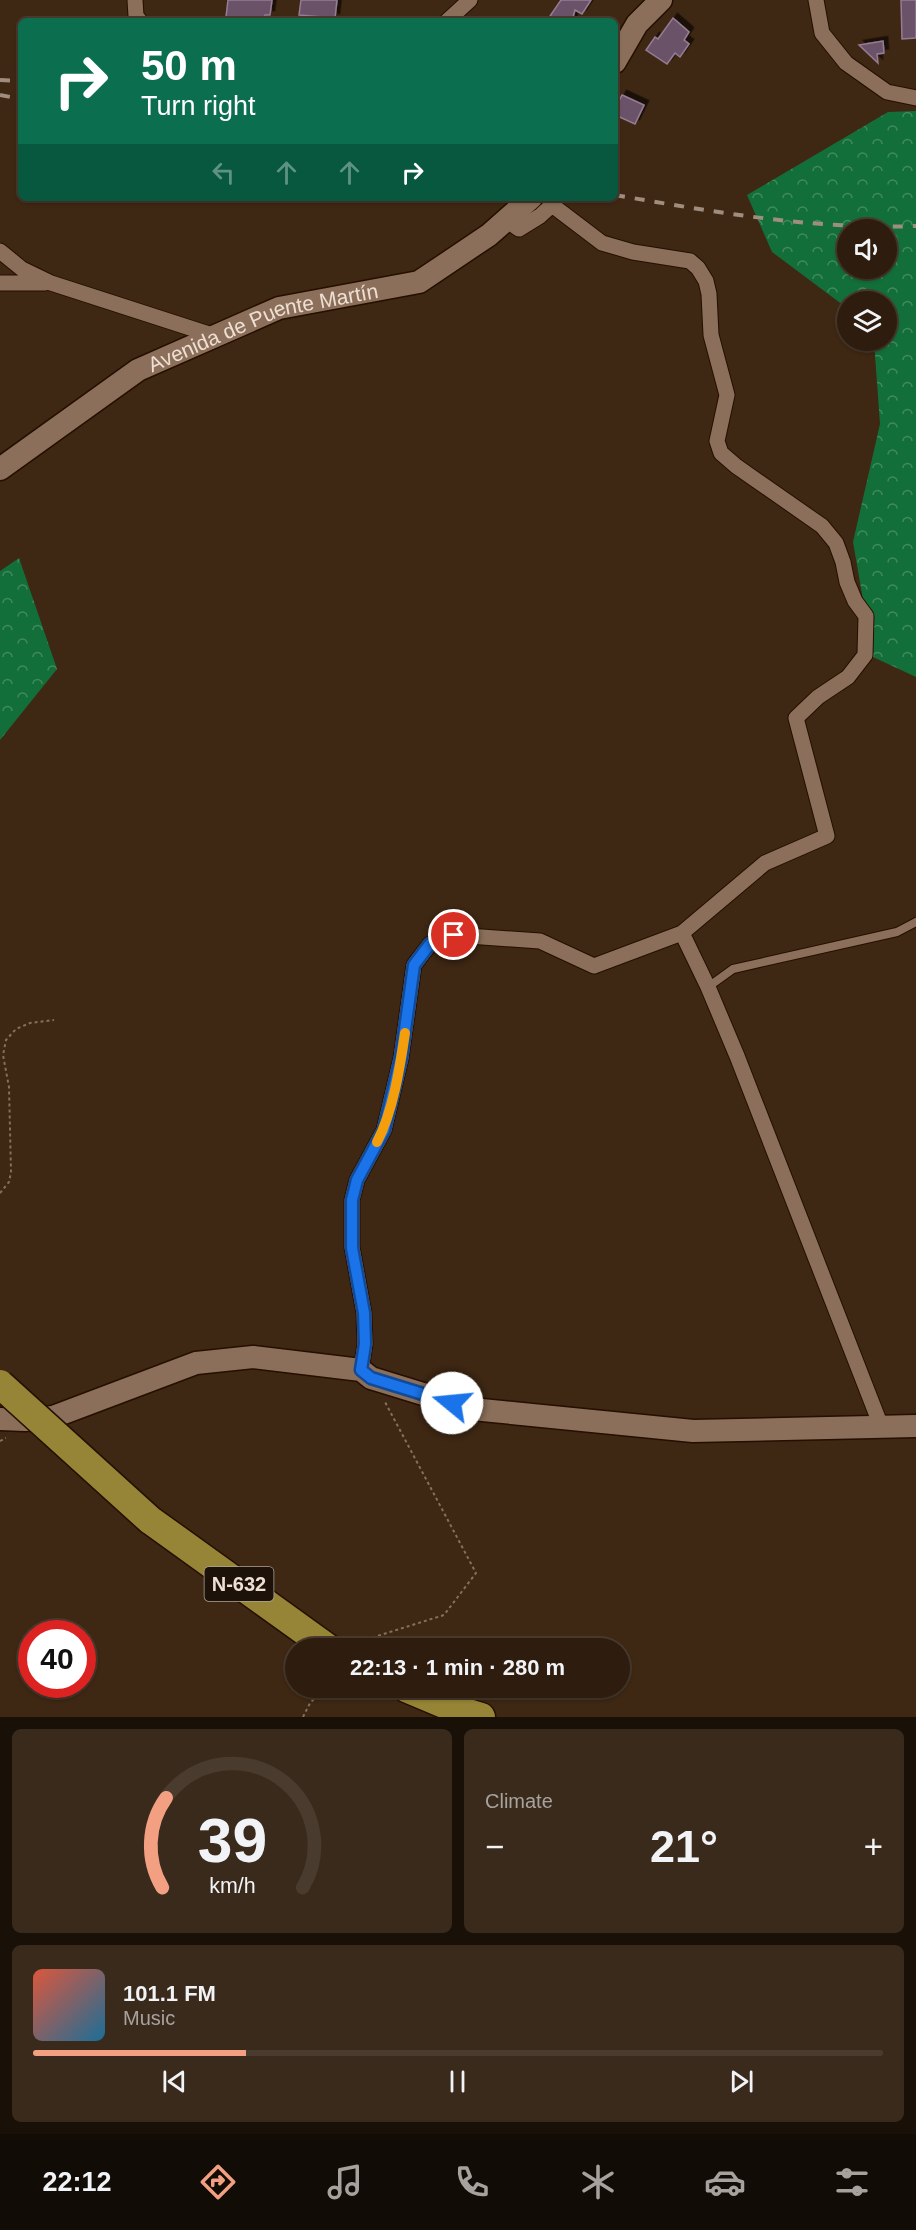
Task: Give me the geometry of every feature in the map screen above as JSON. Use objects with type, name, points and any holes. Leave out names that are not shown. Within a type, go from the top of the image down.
[{"type":"highway","name":"N-632","points":[[0,1384],[150,1521],[330,1638]]},
{"type":"highway","points":[[432,1698],[480,1717]]},
{"type":"street","points":[[135,0],[138,18]]},
{"type":"street","points":[[450,18],[470,0]]},
{"type":"street","points":[[618,57],[637,24],[661,0]]},
{"type":"street","points":[[816,0],[822,33],[846,63],[887,92],[916,98]]},
{"type":"street","name":"Avenida de Puente Martín","points":[[0,469],[138,370],[279,308],[419,282],[489,235],[506,220],[542,201]]},
{"type":"street","points":[[366,1374],[364,1313],[352,1248],[352,1200],[357,1180],[384,1130],[401,1058],[414,965],[430,944],[454,935],[540,940],[594,966],[682,933],[765,863],[827,836],[796,718],[818,697],[848,677],[865,655],[866,616],[855,601],[847,582],[836,543],[822,526],[721,453],[717,441],[727,395],[711,335],[710,294],[706,281],[698,268],[690,261],[633,252],[602,243],[545,201]]},
{"type":"street","points":[[0,251],[22,269],[51,283],[215,336]]},
{"type":"street","points":[[0,283],[51,283]]},
{"type":"street","points":[[682,933],[708,987],[881,1426]]},
{"type":"street","points":[[0,1419],[53,1418],[196,1363],[253,1357],[366,1374],[472,1409],[681,1430],[916,1426]]},
{"type":"lane","points":[[708,987],[733,969],[897,932],[916,922]]},
{"type":"path","points":[[0,1192],[9,1182],[11,1172],[9,1087],[3,1055],[6,1040],[16,1029],[30,1023],[54,1020]]},
{"type":"path","points":[[366,1374],[476,1573],[444,1615],[368,1638]]},
{"type":"path","points":[[303,1717],[315,1698]]},
{"type":"green space","points":[[916,111],[916,677],[873,657],[853,542],[880,424],[875,351],[897,351],[897,291],[837,291],[837,301],[772,252],[747,195],[888,112]]},
{"type":"green space","points":[[19,558],[57,669],[0,740],[0,571]]},
{"type":"building","points":[[228,0],[272,0],[270,15],[265,15],[264,18],[226,17]]},
{"type":"building","points":[[301,0],[337,0],[335,18],[299,15]]},
{"type":"building","points":[[561,0],[591,0],[582,14],[575,10],[573,18],[550,16]]},
{"type":"building","points":[[901,0],[916,0],[916,38],[902,39]]},
{"type":"building","points":[[673,18],[689,32],[684,40],[689,44],[680,57],[675,53],[667,64],[646,50],[655,37],[658,39]]},
{"type":"building","points":[[883,41],[884,53],[877,54],[878,63],[859,45]]},
{"type":"building","points":[[622,95],[644,105],[635,124],[618,116],[618,103]]},
{"type":"railway","points":[[0,80],[18,81]]},
{"type":"railway","points":[[0,95],[18,98]]},
{"type":"railway","points":[[618,195],[803,222],[878,227],[916,226]]},
{"type":"slow traffic","points":[[377,1142],[384,1130],[405,1033]]},
{"type":"route","points":[[452,1403],[371,1378],[361,1370],[365,1344],[364,1313],[352,1248],[352,1200],[357,1180],[384,1130],[401,1058],[414,965],[430,944],[454,935]]}]
